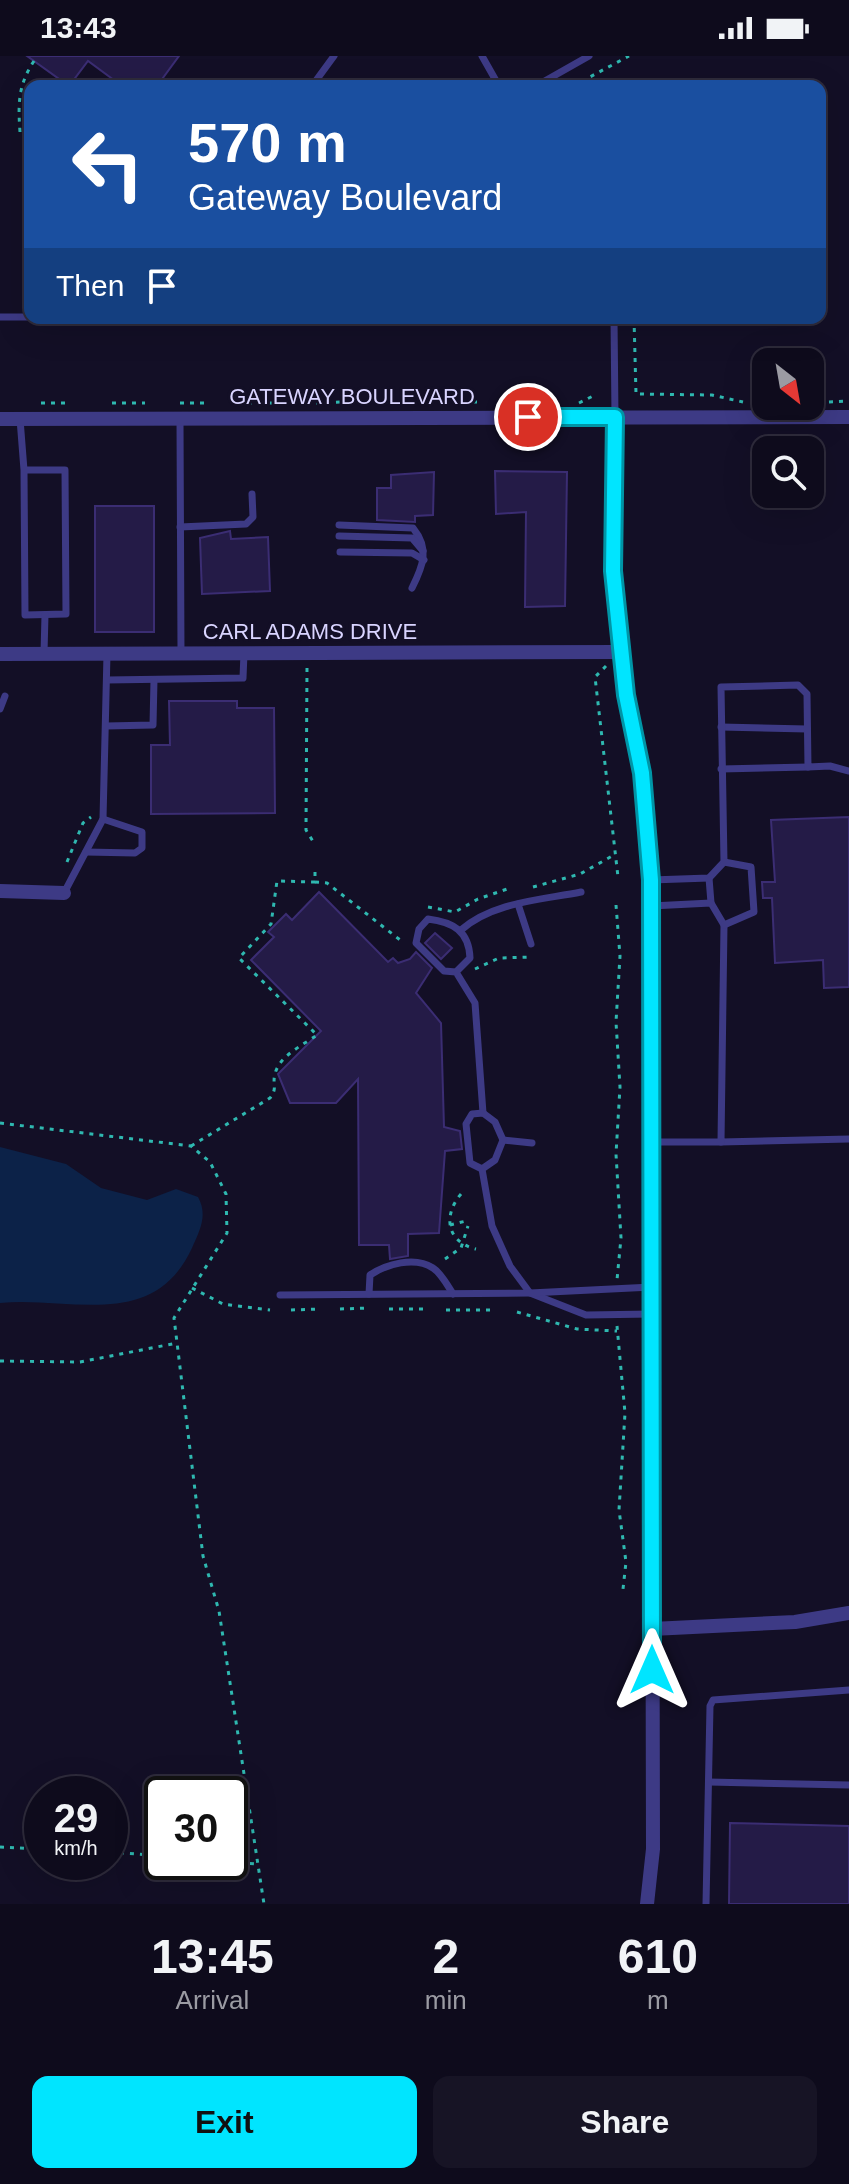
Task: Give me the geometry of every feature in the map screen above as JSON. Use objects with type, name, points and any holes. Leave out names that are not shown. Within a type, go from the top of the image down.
[{"type":"street","points":[[615,417],[613,571],[620,652],[642,773],[651,880],[653,1849],[647,1904]]},
{"type":"street","name":"GATEWAY BOULEVARD","points":[[0,419],[849,417]]},
{"type":"street","name":"CARL ADAMS DRIVE","points":[[0,654],[620,652]]},
{"type":"street","points":[[0,891],[64,893]]},
{"type":"street","points":[[652,1629],[795,1622],[849,1613]]},
{"type":"lane","points":[[316,80],[334,56]]},
{"type":"lane","points":[[482,56],[496,80]]},
{"type":"lane","points":[[547,80],[589,56]]},
{"type":"lane","points":[[0,317],[24,317]]},
{"type":"lane","points":[[614,324],[615,417]]},
{"type":"lane","points":[[20,419],[24,470],[25,615],[66,614],[65,470],[24,470]]},
{"type":"lane","points":[[180,419],[181,653]]},
{"type":"lane","points":[[180,527],[246,524],[253,517],[252,494]]},
{"type":"lane","points":[[339,525],[413,528],[423,540],[424,556],[412,588]]},
{"type":"lane","points":[[339,536],[412,538],[424,556]]},
{"type":"lane","points":[[340,552],[412,553],[424,556]]},
{"type":"lane","points":[[44,654],[45,615]]},
{"type":"lane","points":[[107,680],[243,678],[244,653]]},
{"type":"lane","points":[[64,893],[86,852],[100,816],[107,654]]},
{"type":"lane","points":[[106,726],[153,725],[154,680]]},
{"type":"lane","points":[[651,880],[709,878],[724,862],[721,687],[798,685],[807,694],[808,767]]},
{"type":"lane","points":[[0,709],[5,696]]},
{"type":"lane","points":[[721,727],[807,729]]},
{"type":"lane","points":[[721,769],[830,766],[849,771]]},
{"type":"lane","points":[[86,852],[135,853],[142,848],[142,832],[136,827],[100,816]]},
{"type":"lane","points":[[724,862],[751,867],[754,912],[724,925]]},
{"type":"lane","points":[[709,878],[711,903],[724,925],[721,1142]]},
{"type":"lane","points":[[461,930],[471,921],[518,904],[581,892]]},
{"type":"lane","points":[[651,906],[711,903]]},
{"type":"lane","points":[[518,904],[531,944]]},
{"type":"lane","points":[[428,919],[445,921],[461,930],[470,944],[470,958],[456,972],[444,971],[416,943],[419,929],[428,919]]},
{"type":"lane","points":[[456,972],[475,1003],[483,1113]]},
{"type":"lane","points":[[483,1113],[495,1122],[503,1140],[495,1160],[482,1169],[470,1163],[466,1124],[472,1114],[483,1113]]},
{"type":"lane","points":[[651,1142],[849,1139]]},
{"type":"lane","points":[[503,1140],[532,1143]]},
{"type":"lane","points":[[482,1169],[492,1226],[510,1266],[530,1293],[586,1315],[652,1314]]},
{"type":"lane","points":[[369,1294],[370,1275],[385,1265],[422,1263],[435,1268],[453,1294]]},
{"type":"lane","points":[[280,1295],[530,1293],[652,1287]]},
{"type":"lane","points":[[706,1904],[713,1700],[849,1690]]},
{"type":"lane","points":[[709,1782],[849,1785]]},
{"type":"path","points":[[584,80],[629,56]]},
{"type":"path","points":[[24,80],[34,61]]},
{"type":"path","points":[[20,132],[20,88],[24,80]]},
{"type":"path","points":[[634,324],[636,394],[712,395],[749,403]]},
{"type":"path","points":[[618,877],[595,677],[620,652]]},
{"type":"path","points":[[307,665],[306,830],[314,843]]},
{"type":"path","points":[[66,867],[83,823],[100,816]]},
{"type":"path","points":[[533,887],[580,874],[614,855]]},
{"type":"path","points":[[315,868],[315,882]]},
{"type":"path","points":[[191,1146],[270,1098],[275,1092],[275,1071],[282,1060],[317,1035],[239,958],[271,924],[277,881],[327,883],[407,946]]},
{"type":"path","points":[[419,911],[436,907],[455,912],[478,899],[510,888]]},
{"type":"path","points":[[616,905],[620,956],[616,1022],[620,1087],[616,1154],[621,1238],[617,1280]]},
{"type":"path","points":[[472,971],[499,958],[531,957]]},
{"type":"path","points":[[0,1123],[191,1146],[210,1162],[226,1194],[227,1233],[174,1318],[203,1556],[219,1611],[264,1904]]},
{"type":"path","points":[[461,1194],[449,1213],[449,1225],[462,1245],[476,1249]]},
{"type":"path","points":[[445,1259],[454,1255],[462,1245],[467,1224],[449,1225]]},
{"type":"path","points":[[192,1288],[223,1304],[249,1310],[270,1310]]},
{"type":"path","points":[[340,1309],[369,1308]]},
{"type":"path","points":[[291,1310],[320,1309]]},
{"type":"path","points":[[389,1309],[427,1309]]},
{"type":"path","points":[[446,1310],[495,1310]]},
{"type":"path","points":[[517,1312],[577,1329],[617,1328],[625,1413],[619,1510],[626,1562],[623,1589]]},
{"type":"path","points":[[0,1361],[80,1362],[177,1343]]},
{"type":"path","points":[[0,1847],[24,1848]]},
{"type":"path","points":[[248,1863],[257,1864]]},
{"type":"water","points":[[0,1147],[66,1164],[101,1188],[147,1200],[176,1189],[198,1197],[203,1216],[192,1248],[175,1274],[155,1291],[133,1300],[81,1305],[0,1303]]},
{"type":"building","points":[[27,56],[179,56],[161,80],[114,80],[88,61],[74,80],[61,80]]},
{"type":"building","points":[[495,471],[567,472],[565,606],[525,607],[526,512],[496,514]]},
{"type":"building","points":[[434,472],[433,515],[415,516],[415,522],[377,520],[377,488],[391,488],[391,475]]},
{"type":"building","points":[[95,506],[154,506],[154,632],[95,632]]},
{"type":"building","points":[[230,531],[231,539],[268,537],[270,591],[202,594],[200,538]]},
{"type":"building","points":[[169,701],[237,701],[237,708],[274,708],[275,813],[151,814],[151,745],[170,745]]},
{"type":"building","points":[[849,817],[849,987],[824,988],[823,960],[775,963],[772,898],[763,898],[762,882],[775,882],[771,820]]},
{"type":"building","points":[[319,892],[388,962],[393,958],[398,963],[410,959],[416,952],[432,968],[416,993],[441,1023],[444,1127],[460,1131],[462,1149],[445,1151],[439,1233],[408,1234],[408,1256],[390,1259],[389,1245],[359,1245],[358,1079],[336,1103],[290,1103],[278,1074],[321,1031],[251,960],[274,937],[268,932],[286,914],[292,920]]},
{"type":"building","points":[[435,933],[452,948],[441,959],[425,943]]},
{"type":"building","points":[[730,1823],[849,1826],[849,1904],[729,1904]]},
{"type":"route","points":[[528,417],[615,417],[613,571],[618,638],[642,773],[651,880],[652,1670]]}]
